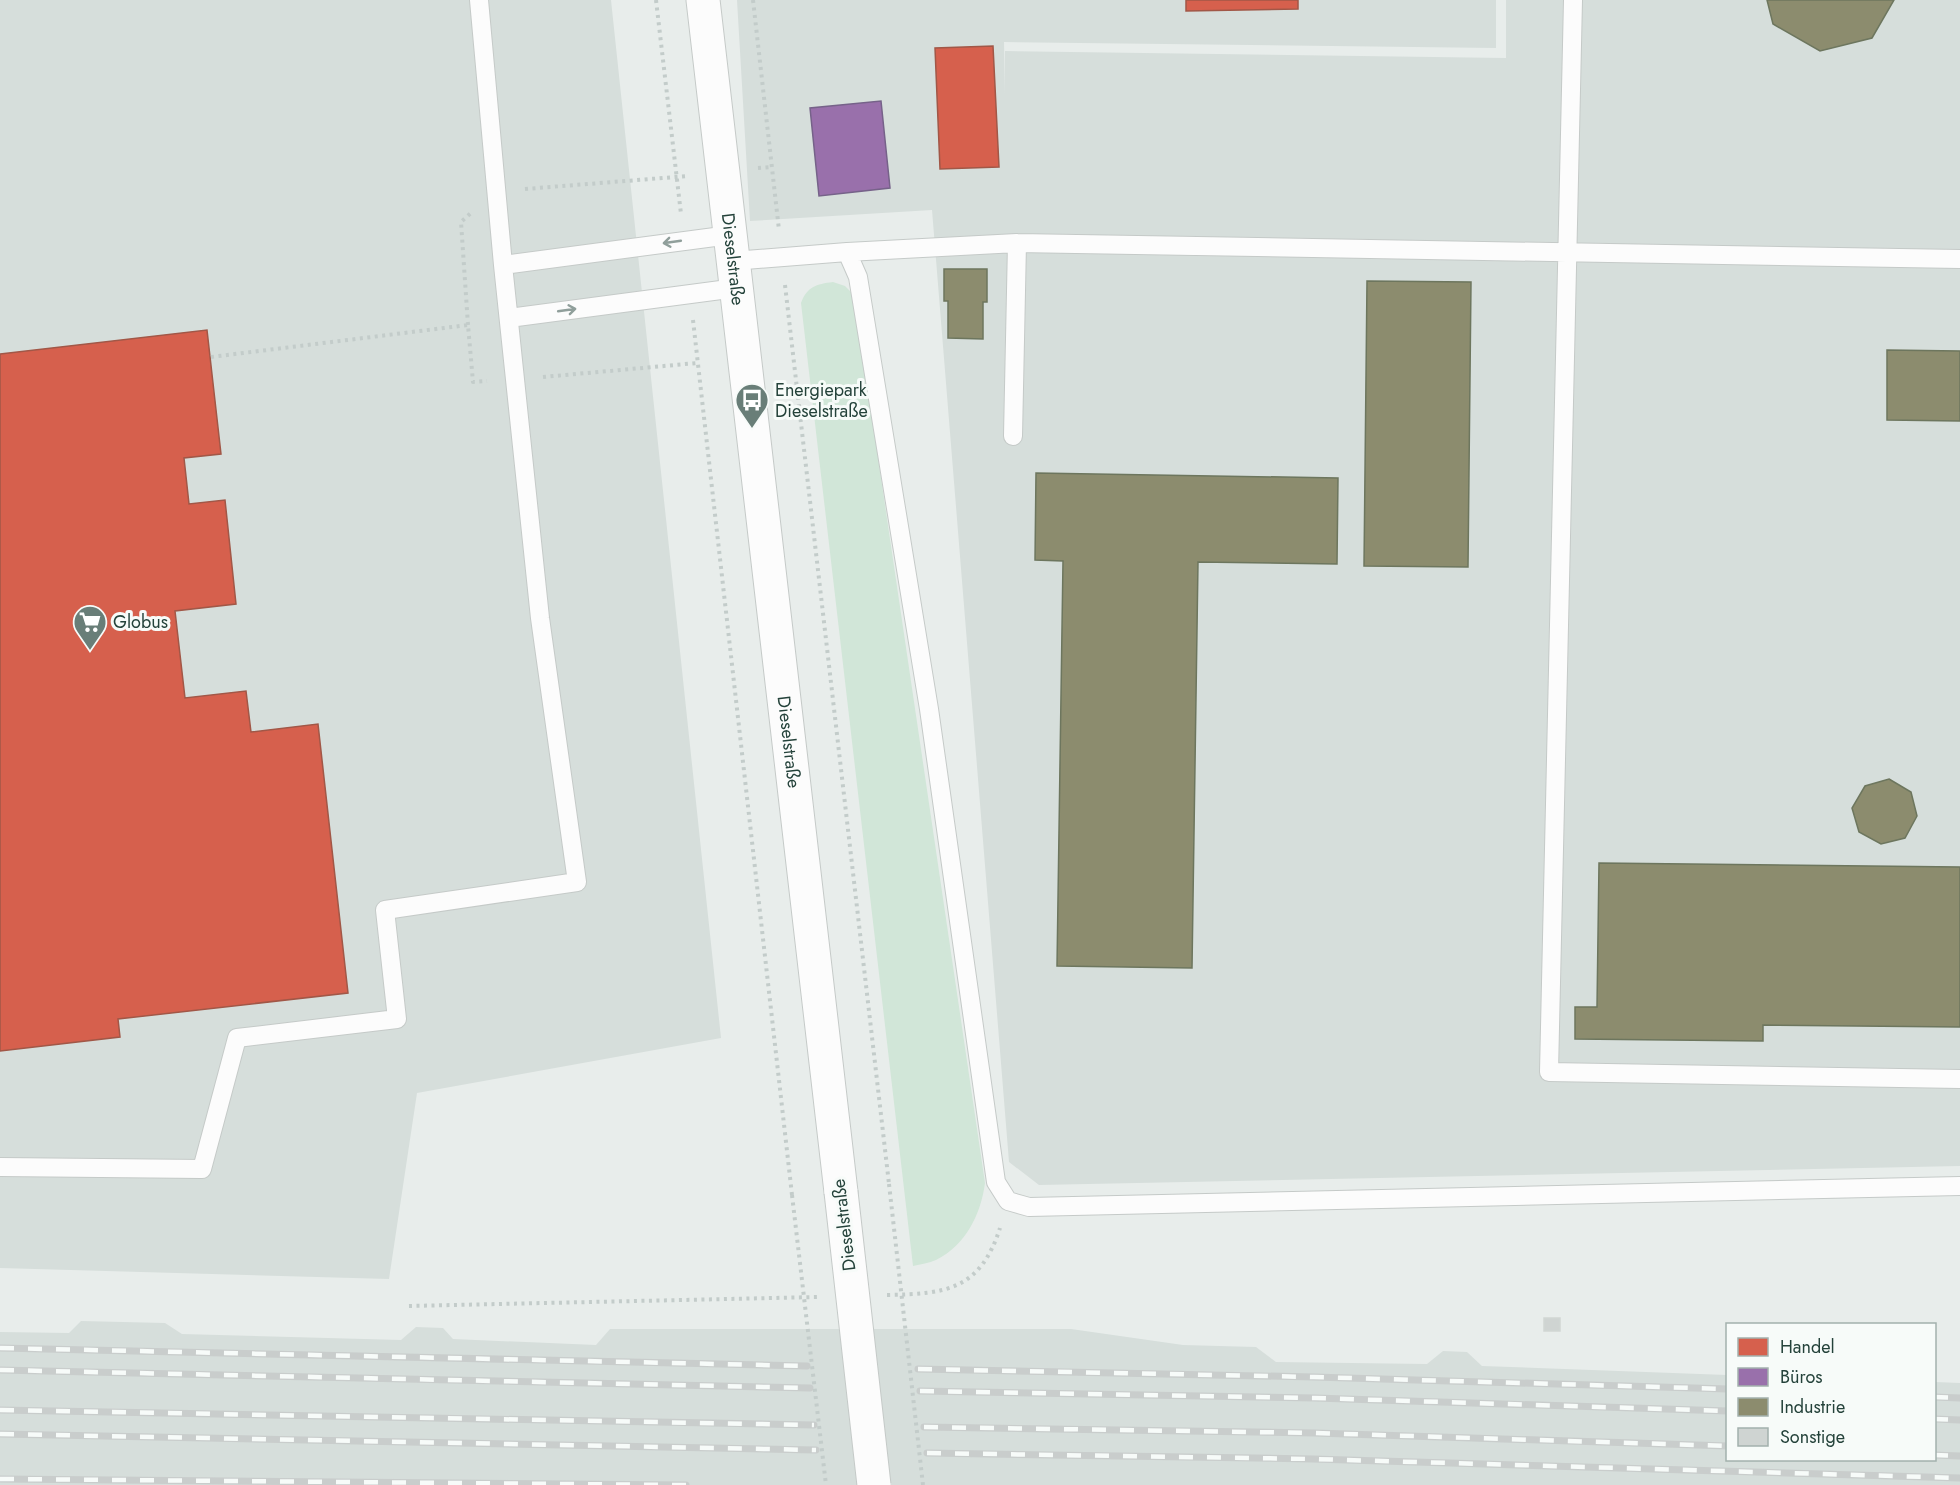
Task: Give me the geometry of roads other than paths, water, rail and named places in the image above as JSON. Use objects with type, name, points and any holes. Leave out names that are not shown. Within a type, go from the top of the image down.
[{"type":"street","name":"Dieselstraße","points":[[703,0],[874,1485]]},
{"type":"lane","points":[[0,1167],[202,1169],[237,1038],[397,1019],[385,910],[577,882],[540,618],[517,379],[503,265],[479,0]]},
{"type":"lane","points":[[1574,0],[1549,1072],[1960,1079]]},
{"type":"lane","points":[[503,265],[684,240],[733,262]]},
{"type":"lane","points":[[1013,436],[1017,243]]},
{"type":"lane","points":[[509,318],[690,293],[733,262],[847,252],[1017,243],[1960,259]]},
{"type":"lane","points":[[847,252],[858,277],[929,709],[996,1182],[1008,1201],[1029,1207],[1960,1186]]},
{"type":"railway","points":[[0,1348],[807,1366]]},
{"type":"railway","points":[[918,1369],[1726,1389]]},
{"type":"railway","points":[[0,1370],[810,1388]]},
{"type":"railway","points":[[920,1391],[1315,1398],[1726,1411]]},
{"type":"railway","points":[[1936,1397],[1960,1398]]},
{"type":"railway","points":[[0,1410],[814,1425]]},
{"type":"railway","points":[[1936,1419],[1960,1420]]},
{"type":"railway","points":[[924,1427],[1315,1433],[1726,1446]]},
{"type":"railway","points":[[0,1434],[816,1450]]},
{"type":"railway","points":[[927,1453],[1313,1459],[1960,1478]]},
{"type":"railway","points":[[1936,1455],[1960,1456]]},
{"type":"railway","points":[[0,1479],[686,1485]]},
{"type":"place","name":"Energiepark Dieselstraße","points":[[752,429]]},
{"type":"place","name":"Globus","points":[[90,651]]}]
